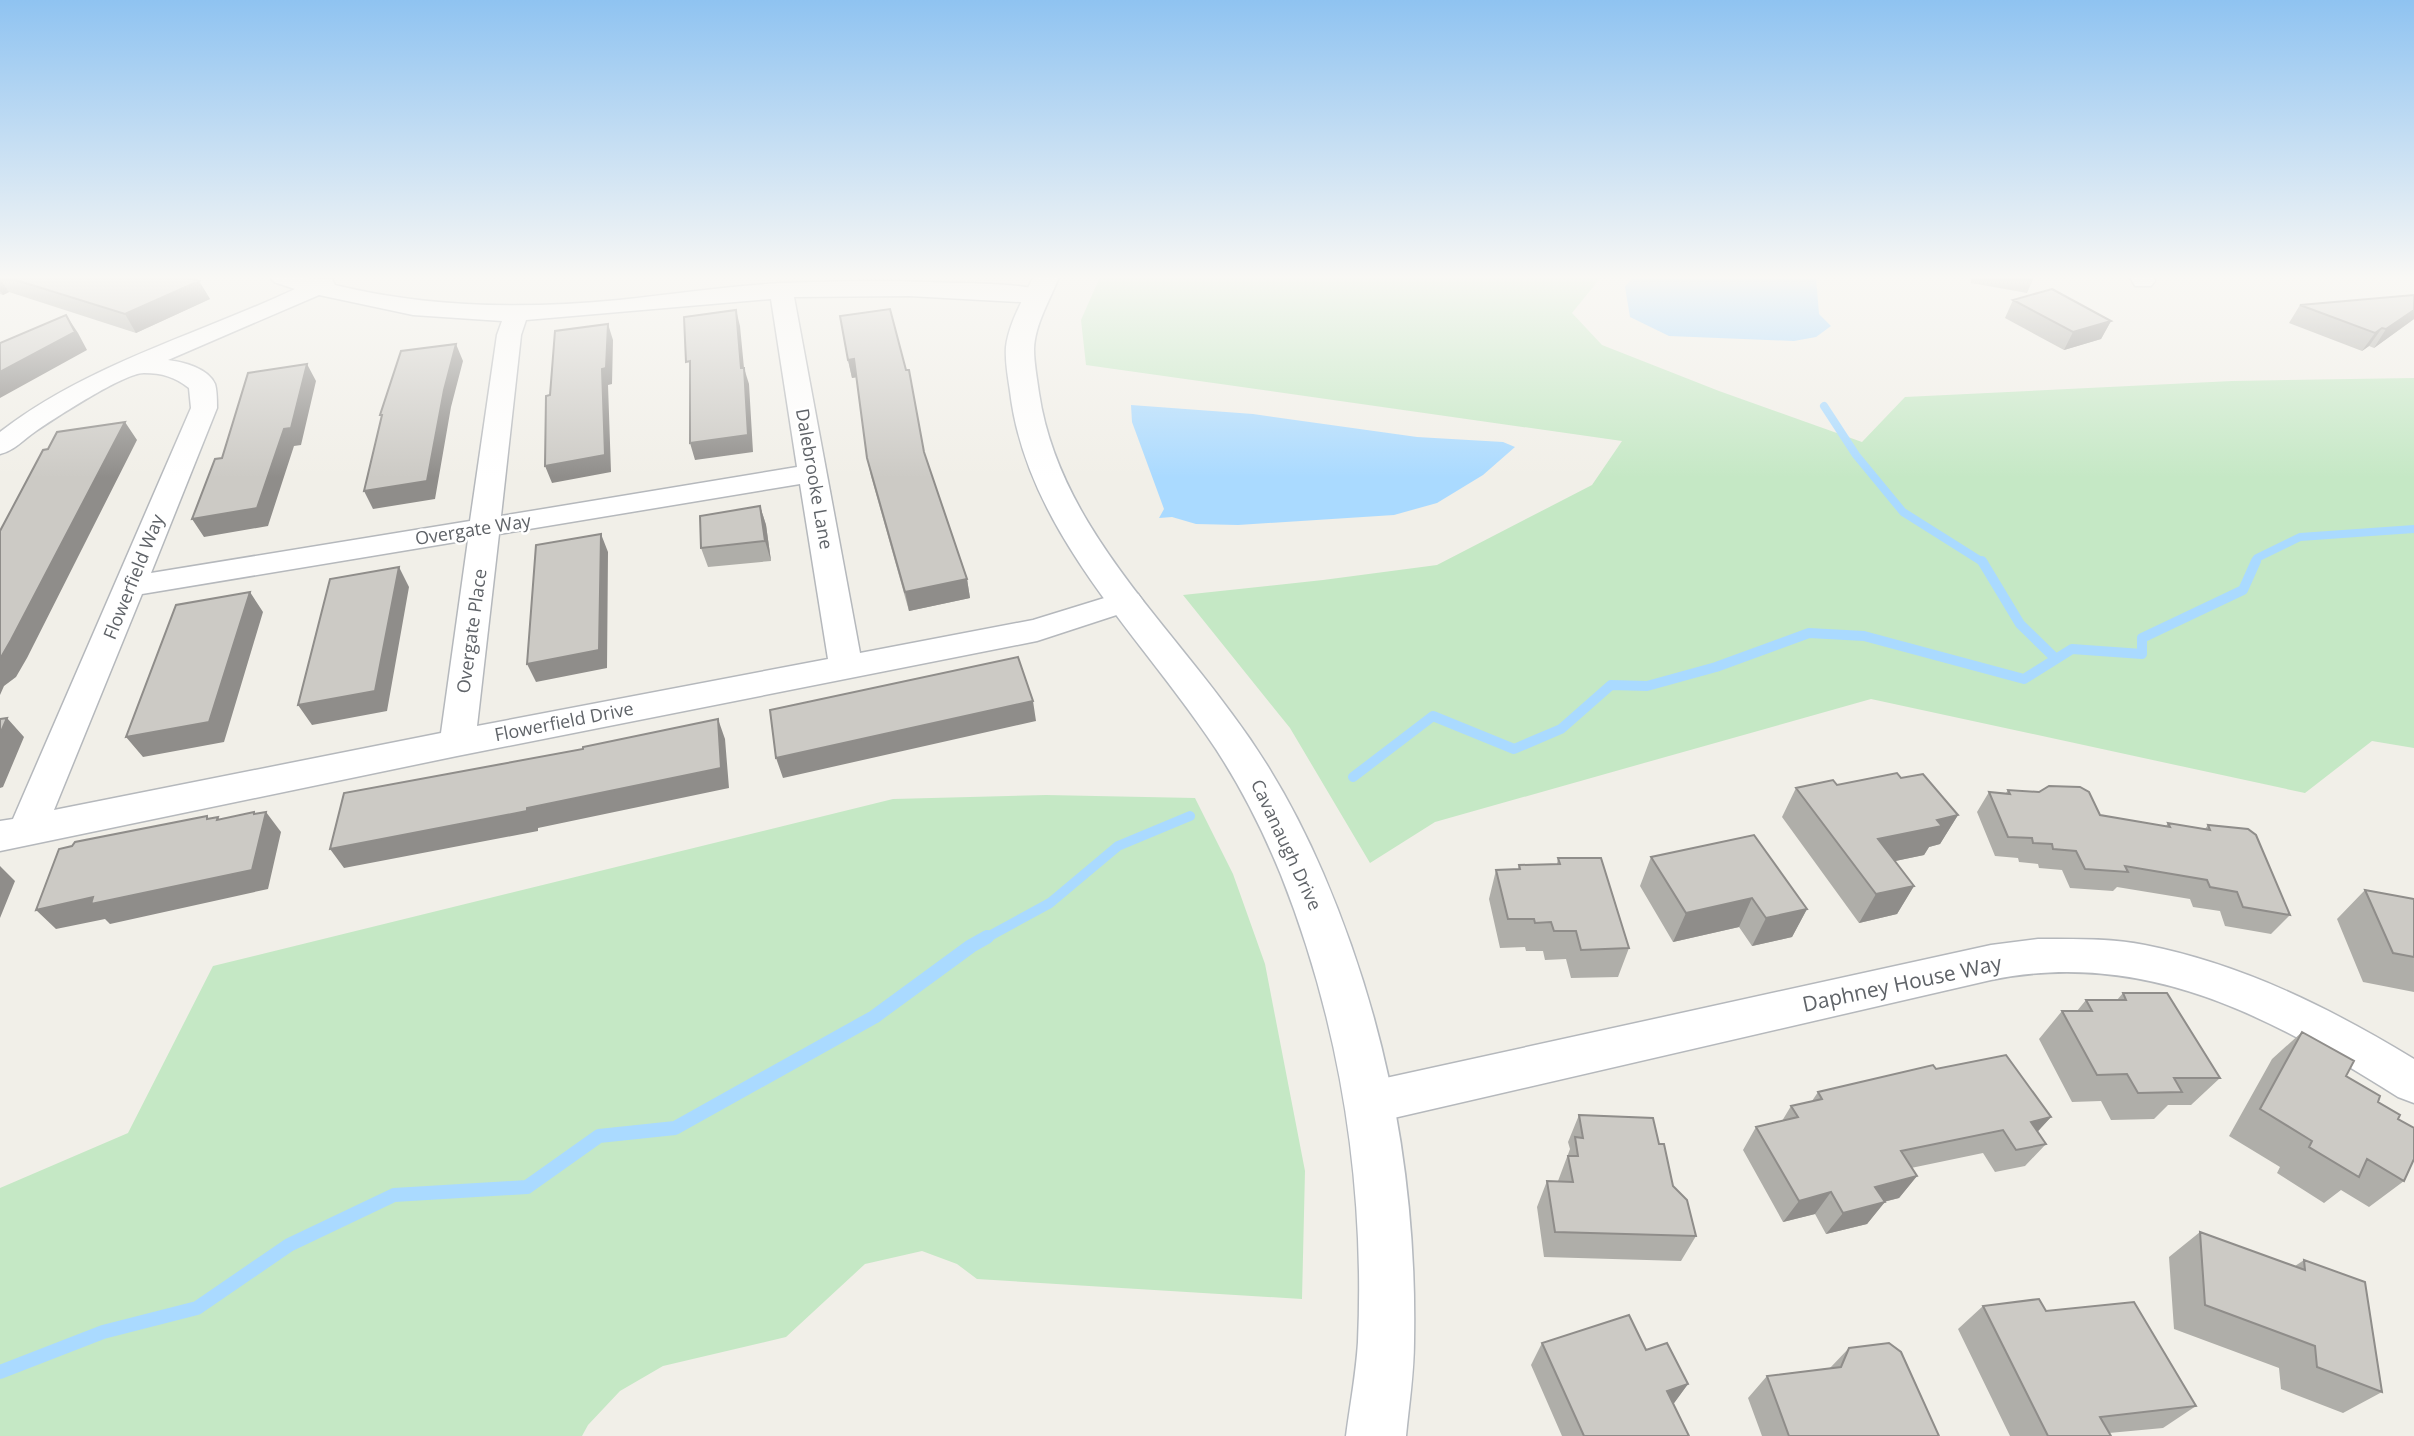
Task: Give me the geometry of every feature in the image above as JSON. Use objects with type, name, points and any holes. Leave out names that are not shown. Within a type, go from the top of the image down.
[{"type":"street","points":[[0,446],[9,436],[71,397],[185,344]]},
{"type":"street","name":"Overgate Place","points":[[457,743],[508,344]]},
{"type":"street","name":"Dalebrooke Lane","points":[[790,344],[846,667]]},
{"type":"street","name":"Cavanaugh Drive","points":[[1021,344],[1022,398],[1045,474],[1078,534],[1219,723],[1253,775],[1303,875],[1331,946],[1354,1022],[1372,1102],[1386,1223],[1386,1344],[1376,1436]]},
{"type":"street","name":"Flowerfield Way","points":[[13,833],[131,586],[204,408],[202,385],[182,370],[138,364]]},
{"type":"street","name":"Overgate Way","points":[[131,586],[814,473]]},
{"type":"street","name":"Flowerfield Drive","points":[[13,833],[1037,630],[1127,601]]},
{"type":"street","name":"Daphney House Way","points":[[1372,1102],[1944,972],[2036,956],[2094,956],[2178,968],[2255,993],[2334,1032],[2414,1083]]},
{"type":"green space","points":[[1084,344],[1601,344],[1719,391],[1862,442],[1905,397],[2232,381],[2414,378],[2414,748],[2372,741],[2305,793],[1871,699],[1435,822],[1370,863],[1290,728],[1183,595],[1437,565],[1592,485],[1622,441],[1086,365]]},
{"type":"green space","points":[[1046,795],[1195,798],[1233,874],[1265,964],[1305,1171],[1302,1299],[977,1279],[957,1264],[922,1251],[865,1264],[786,1337],[663,1366],[620,1391],[588,1425],[582,1436],[0,1436],[0,1188],[128,1133],[213,966],[893,799]]},
{"type":"water","points":[[1131,405],[1253,414],[1417,437],[1503,442],[1515,447],[1483,475],[1437,503],[1394,515],[1238,525],[1196,524],[1172,517],[1159,518],[1164,509],[1132,422]]},
{"type":"building","points":[[0,344],[52,344],[0,372]]},
{"type":"building","points":[[456,344],[444,390],[427,481],[364,491],[380,415],[401,351]]},
{"type":"building","points":[[554,344],[607,344],[606,368],[602,369],[605,455],[545,466],[546,396],[550,395]]},
{"type":"building","points":[[685,344],[739,344],[741,368],[744,368],[748,435],[690,443],[690,361],[686,362]]},
{"type":"building","points":[[845,344],[899,344],[906,370],[909,370],[924,452],[967,579],[905,592],[867,458],[854,359],[848,360]]},
{"type":"building","points":[[307,364],[291,428],[284,429],[257,508],[192,519],[215,459],[222,458],[248,373]]},
{"type":"building","points":[[125,422],[0,659],[0,531],[43,450],[48,449],[57,432]]},
{"type":"building","points":[[760,506],[765,541],[701,548],[700,516]]},
{"type":"building","points":[[601,534],[599,650],[527,664],[536,545]]},
{"type":"building","points":[[399,567],[375,691],[298,705],[330,579]]},
{"type":"building","points":[[250,592],[209,722],[126,737],[176,605]]},
{"type":"building","points":[[1018,657],[1033,701],[776,758],[770,710]]},
{"type":"building","points":[[7,718],[0,734],[0,719]]},
{"type":"building","points":[[718,719],[721,768],[527,808],[527,811],[330,849],[344,793],[583,749]]},
{"type":"building","points":[[1897,773],[1901,778],[1923,774],[1958,815],[1937,820],[1942,826],[1878,839],[1914,886],[1876,894],[1796,788],[1833,780],[1837,785]]},
{"type":"building","points":[[2049,786],[2080,787],[2089,792],[2100,815],[2170,827],[2168,823],[2210,830],[2208,825],[2248,829],[2256,835],[2290,915],[2243,907],[2237,892],[2210,887],[2207,880],[2125,866],[2128,872],[2085,869],[2076,851],[2053,849],[2052,844],[2033,843],[2032,838],[2008,837],[1989,792],[2039,792]]},
{"type":"building","points":[[266,812],[252,870],[91,904],[93,897],[36,910],[59,849],[72,846],[75,842],[207,816],[207,819],[218,817],[217,820]]},
{"type":"building","points":[[1754,835],[1807,909],[1766,918],[1752,898],[1686,913],[1651,857]]},
{"type":"building","points":[[1558,858],[1601,858],[1629,948],[1581,950],[1576,931],[1554,931],[1551,922],[1535,923],[1534,919],[1508,919],[1496,870],[1520,869],[1519,865],[1560,864]]},
{"type":"building","points":[[2365,890],[2414,899],[2414,957],[2393,953]]},
{"type":"building","points":[[2123,993],[2167,993],[2220,1078],[2174,1078],[2182,1092],[2138,1093],[2127,1074],[2097,1075],[2062,1011],[2092,1011],[2086,1000],[2126,1000]]},
{"type":"building","points":[[2302,1032],[2354,1061],[2346,1076],[2380,1096],[2378,1102],[2400,1115],[2398,1119],[2414,1128],[2414,1159],[2404,1181],[2367,1159],[2359,1177],[2309,1147],[2312,1141],[2260,1109]]},
{"type":"building","points":[[2006,1055],[2051,1117],[2031,1122],[2046,1144],[2016,1150],[2003,1130],[1901,1151],[1917,1176],[1875,1187],[1885,1202],[1843,1213],[1831,1192],[1799,1201],[1756,1127],[1798,1117],[1791,1106],[1822,1099],[1818,1092],[1933,1065],[1936,1069]]},
{"type":"building","points":[[1579,1115],[1653,1118],[1659,1144],[1664,1144],[1673,1186],[1687,1200],[1696,1236],[1555,1232],[1547,1181],[1573,1182],[1568,1156],[1578,1156],[1575,1137],[1583,1138]]},
{"type":"building","points":[[2200,1232],[2305,1270],[2304,1260],[2365,1282],[2382,1392],[2317,1367],[2315,1346],[2205,1305]]},
{"type":"building","points":[[2039,1299],[2046,1311],[2134,1302],[2196,1406],[2100,1417],[2111,1436],[2048,1436],[1983,1306]]},
{"type":"building","points":[[1629,1315],[1646,1350],[1667,1343],[1688,1384],[1667,1391],[1689,1436],[1584,1436],[1542,1343]]},
{"type":"building","points":[[1889,1343],[1901,1352],[1939,1436],[1789,1436],[1767,1376],[1841,1367],[1849,1348]]},
{"type":"waterway","points":[[1824,406],[1856,455],[1903,512],[1983,562]]},
{"type":"waterway","points":[[2255,563],[2257,558],[2300,537],[2414,529]]},
{"type":"waterway","points":[[2056,659],[2072,649],[2142,654],[2142,638],[2243,590],[2256,561]]},
{"type":"waterway","points":[[1983,562],[2020,624],[2056,659]]},
{"type":"waterway","points":[[1353,777],[1433,716],[1514,749],[1561,729],[1611,685],[1647,686],[1716,667],[1809,633],[1864,636],[2024,679],[2056,659]]},
{"type":"waterway","points":[[984,939],[1050,903],[1118,846],[1190,816]]},
{"type":"waterway","points":[[0,1372],[103,1332],[197,1308],[289,1245],[394,1195],[527,1187],[599,1136],[675,1128],[874,1017],[987,937]]}]
